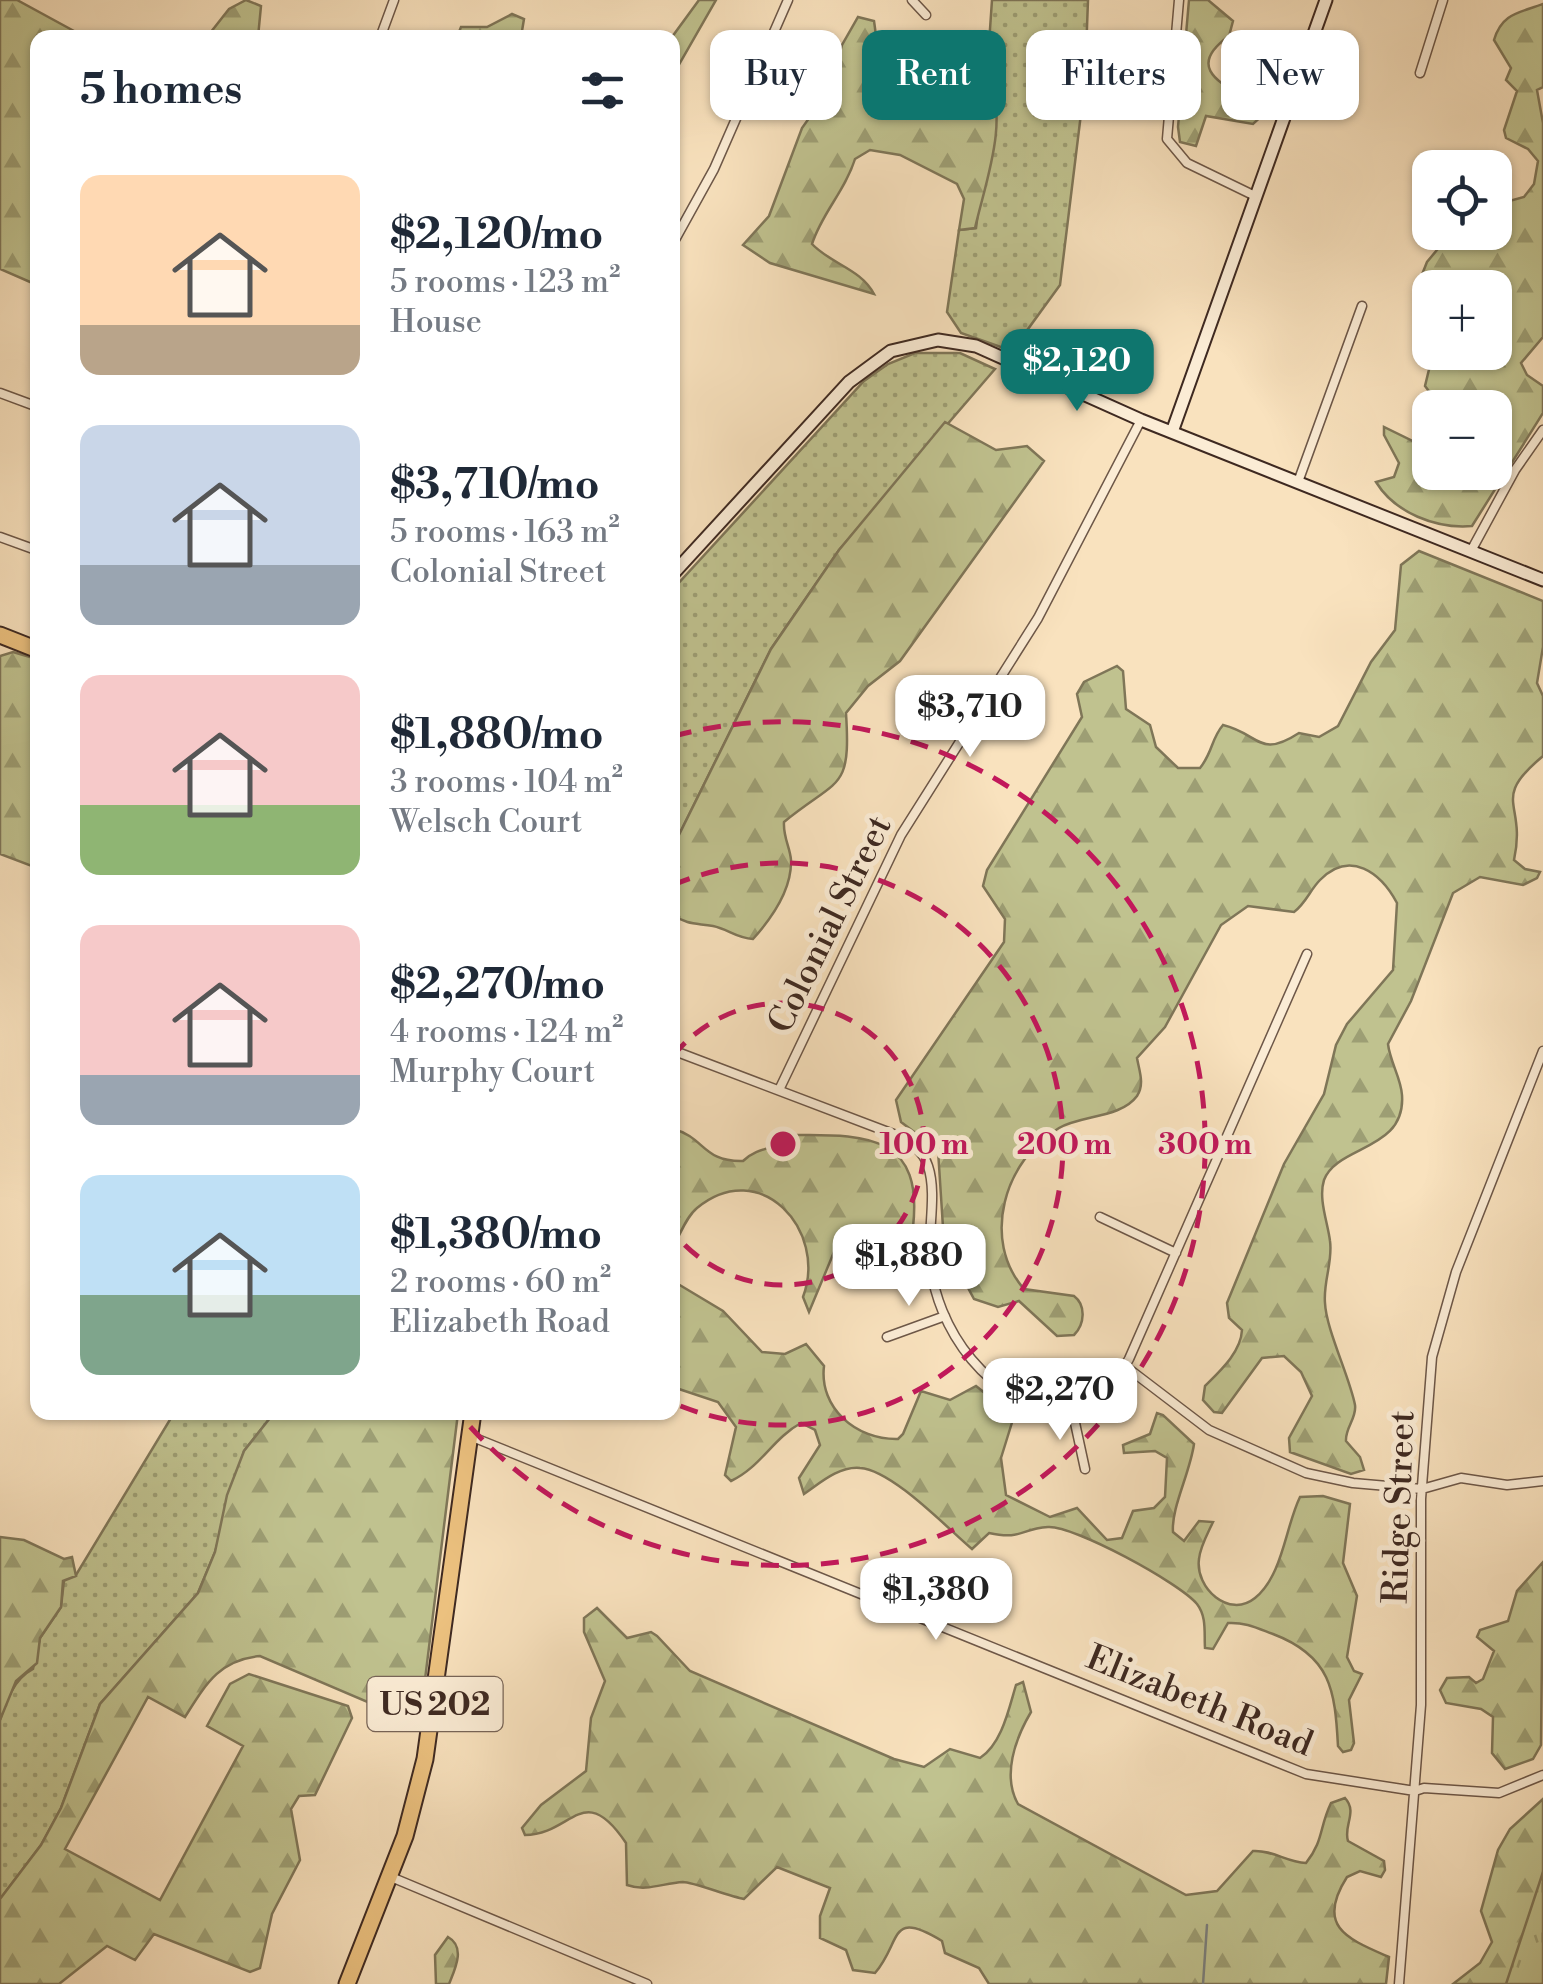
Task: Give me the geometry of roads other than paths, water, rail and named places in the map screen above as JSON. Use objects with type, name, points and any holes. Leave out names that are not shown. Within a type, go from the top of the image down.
[{"type":"highway","points":[[0,636],[30,647]]},
{"type":"highway","name":"US 202","points":[[348,1984],[390,1877],[431,1730],[471,1420]]},
{"type":"street","points":[[383,30],[394,0]]},
{"type":"street","points":[[680,231],[714,169],[788,0]]},
{"type":"street","points":[[912,0],[926,16]]},
{"type":"street","points":[[1179,0],[1167,139],[1186,163],[1253,195]]},
{"type":"street","points":[[1172,432],[1253,195],[1326,0]]},
{"type":"street","points":[[1420,73],[1443,0]]},
{"type":"street","points":[[1298,482],[1362,306]]},
{"type":"street","points":[[680,566],[848,382],[870,363],[914,343],[938,340],[976,346],[1141,420],[1543,580]]},
{"type":"street","points":[[0,393],[30,405]]},
{"type":"street","name":"Colonial Street","points":[[778,1090],[908,822],[1038,618],[1141,420]]},
{"type":"street","points":[[1470,552],[1514,470],[1543,430]]},
{"type":"street","points":[[0,537],[30,548]]},
{"type":"street","points":[[680,1053],[896,1135],[921,1152],[930,1171],[930,1260],[944,1316],[964,1352],[1010,1392],[1052,1408],[1072,1409],[1090,1404],[1107,1391],[1125,1366],[1307,954]]},
{"type":"street","name":"Ridge Street","points":[[1399,1984],[1421,1706],[1422,1488],[1432,1358],[1441,1317],[1543,1051]]},
{"type":"street","points":[[1100,1217],[1176,1253]]},
{"type":"street","points":[[886,1337],[944,1316]]},
{"type":"street","points":[[1125,1366],[1210,1432],[1264,1458],[1354,1483],[1422,1488],[1461,1478],[1507,1485],[1543,1481]]},
{"type":"street","points":[[1072,1409],[1084,1469]]},
{"type":"street","name":"Elizabeth Road","points":[[470,1436],[916,1614],[1238,1750],[1306,1774],[1415,1791],[1424,1788],[1499,1793],[1543,1775]]},
{"type":"street","points":[[390,1877],[647,1984]]},
{"type":"waterway","points":[[1203,1984],[1207,1925]]}]
